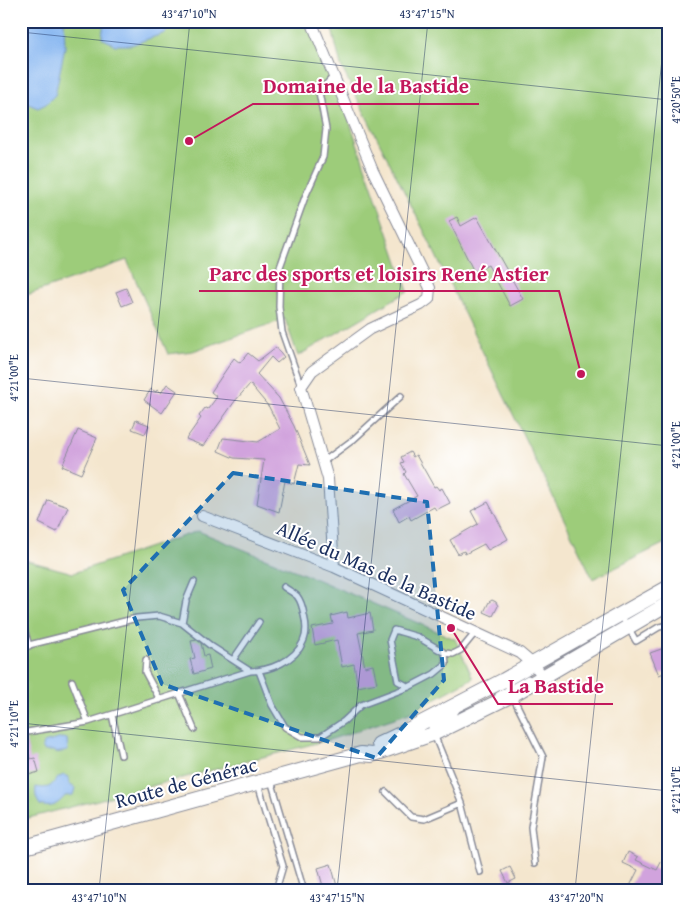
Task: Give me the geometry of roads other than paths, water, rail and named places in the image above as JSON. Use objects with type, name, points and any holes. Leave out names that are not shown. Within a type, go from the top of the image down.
[{"type":"street","points":[[311,21],[373,171],[430,288],[429,299],[421,305],[370,329],[312,371],[301,387],[328,478],[334,567]]},
{"type":"street","name":"Allée du Mas de la Bastide","points":[[202,516],[334,567],[520,653],[536,667]]},
{"type":"street","name":"Route de Générac","points":[[361,754],[372,755],[433,734],[459,721],[536,667],[623,619],[668,587]]},
{"type":"street","name":"Route de Générac","points":[[21,848],[361,754],[371,747],[463,701],[508,688],[592,649],[623,619],[669,603]]},
{"type":"lane","points":[[301,387],[282,332],[279,307],[280,267],[305,197],[323,157],[326,129],[319,92],[333,77]]},
{"type":"lane","points":[[323,462],[354,439],[401,396]]},
{"type":"lane","points":[[182,623],[186,601],[194,582]]},
{"type":"lane","points":[[21,733],[88,722],[250,671],[259,671],[285,662],[295,654],[304,642],[306,624],[297,596],[284,587]]},
{"type":"lane","points":[[21,647],[137,618],[158,616],[182,623],[211,646],[250,671]]},
{"type":"lane","points":[[21,617],[29,646]]},
{"type":"lane","points":[[623,619],[636,641],[659,627],[669,625]]},
{"type":"lane","points":[[233,660],[259,622]]},
{"type":"lane","points":[[409,687],[398,681],[390,640],[394,630],[418,637],[446,653],[453,654],[461,650],[476,632]]},
{"type":"lane","points":[[536,667],[592,649]]},
{"type":"lane","points":[[259,671],[272,705],[285,727],[302,737],[320,737],[344,721],[361,705],[409,687],[434,674],[446,664],[446,653]]},
{"type":"lane","points":[[398,735],[418,722],[508,674],[519,664],[520,653]]},
{"type":"lane","points":[[146,660],[145,672],[160,700]]},
{"type":"lane","points":[[72,681],[88,722]]},
{"type":"lane","points":[[508,688],[543,757],[531,827],[535,863]]},
{"type":"lane","points":[[179,693],[194,729]]},
{"type":"lane","points":[[463,701],[454,714],[431,728],[462,803],[480,872]]},
{"type":"lane","points":[[112,715],[121,755]]},
{"type":"lane","points":[[264,781],[304,888]]},
{"type":"lane","points":[[264,781],[283,866],[276,890]]},
{"type":"lane","points":[[386,792],[410,817],[424,819],[462,803]]},
{"type":"water","points":[[21,21],[64,21],[65,47],[55,95],[46,104],[38,108],[21,101]]},
{"type":"water","points":[[104,21],[211,21],[200,25],[171,25],[165,33],[131,45],[115,45],[102,38]]},
{"type":"water","points":[[62,738],[67,739],[68,751],[55,753],[54,751],[44,751],[43,743]]},
{"type":"water","points":[[64,775],[68,777],[69,784],[75,788],[73,795],[65,796],[51,806],[40,805],[36,797],[36,787],[50,786]]},
{"type":"place","name":"Domaine de la Bastide","points":[[189,141]]},
{"type":"place","name":"Parc des sports et loisirs René Astier","points":[[581,374]]},
{"type":"place","name":"La Bastide","points":[[451,628]]}]
